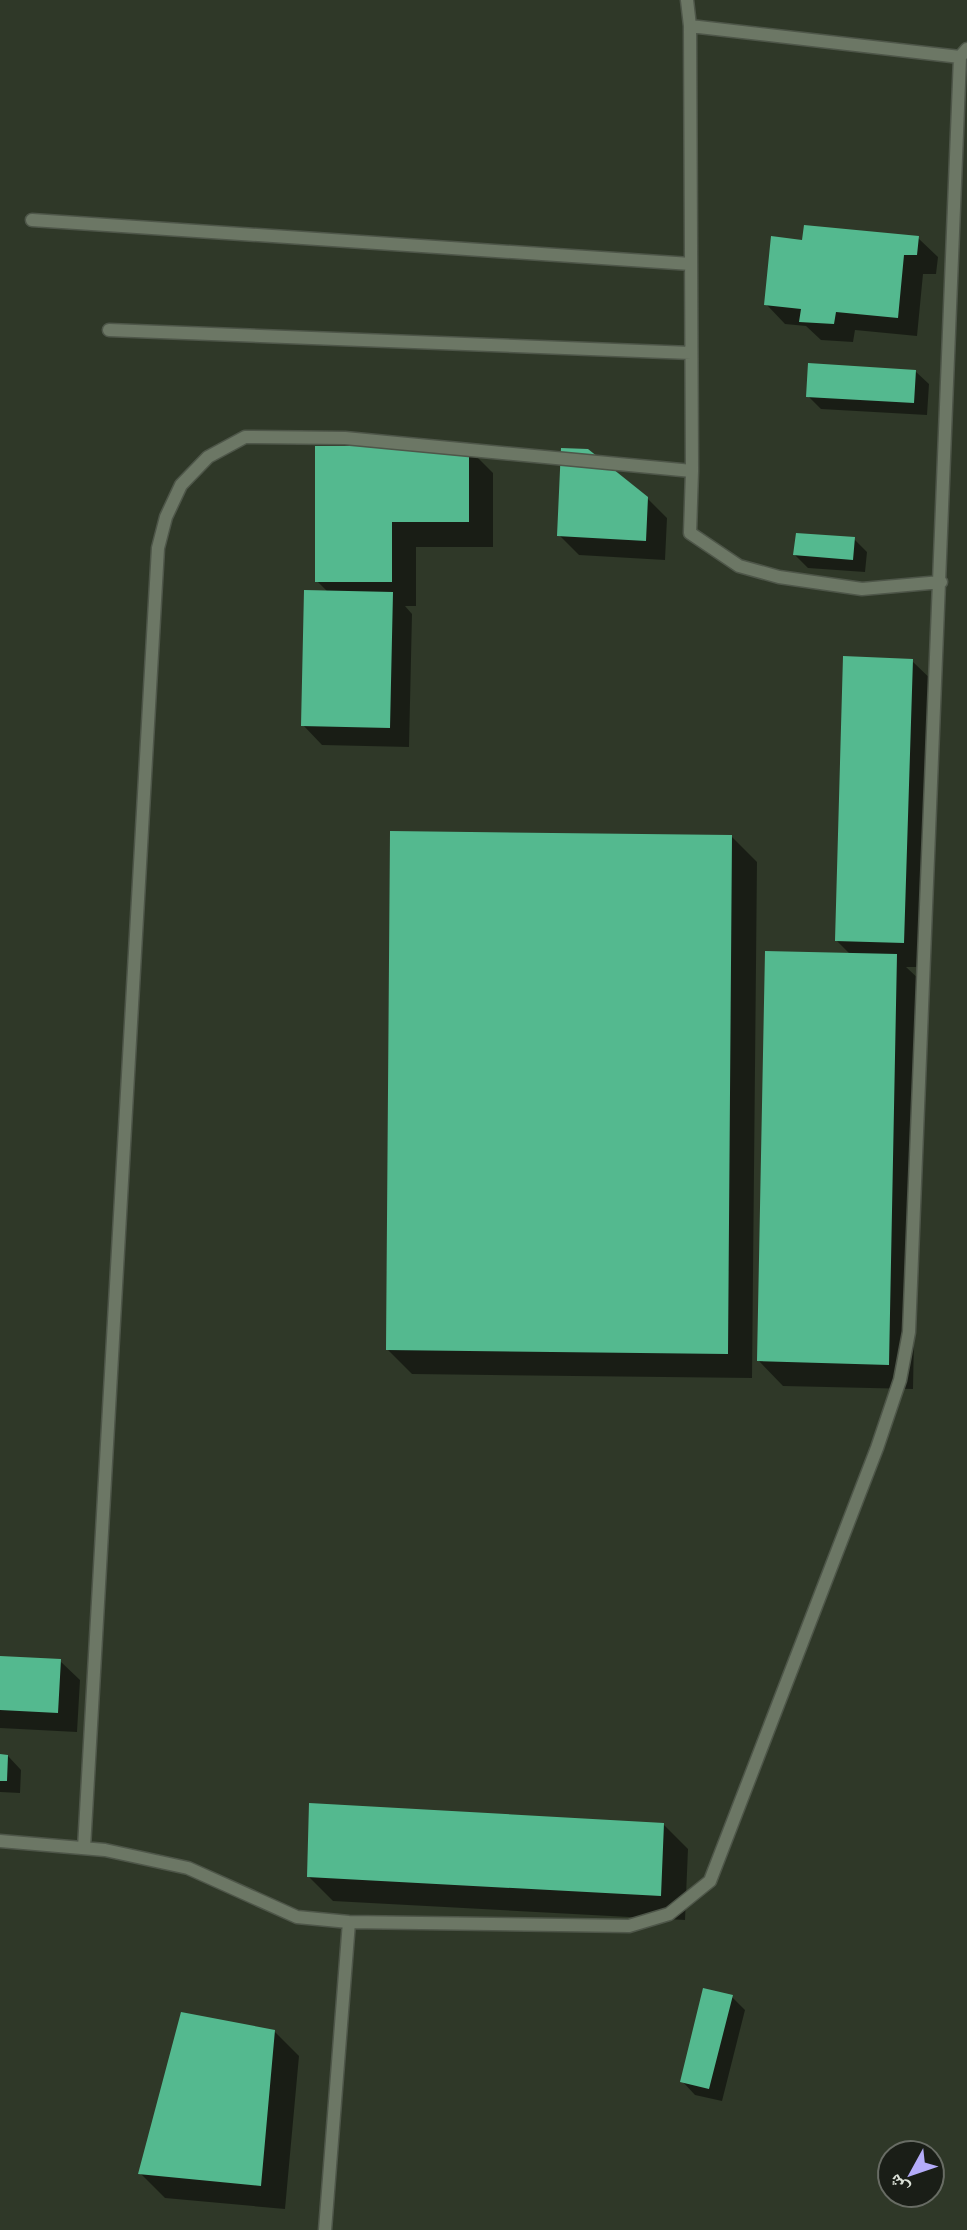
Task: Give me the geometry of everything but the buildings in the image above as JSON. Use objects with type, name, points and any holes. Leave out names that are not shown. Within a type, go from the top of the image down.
[{"type":"lane","points":[[687,0],[690,26],[690,533],[739,566],[779,577],[862,589],[940,582]]},
{"type":"lane","points":[[0,1841],[105,1850],[188,1868],[297,1917],[349,1922],[629,1926],[669,1914],[710,1881],[877,1448],[900,1380],[909,1332],[964,53],[690,26]]},
{"type":"lane","points":[[32,220],[691,264]]},
{"type":"lane","points":[[109,330],[691,353]]},
{"type":"lane","points":[[83,1848],[157,562],[166,517],[181,485],[208,457],[245,437],[345,438],[692,471]]},
{"type":"lane","points":[[325,2230],[349,1922]]}]
